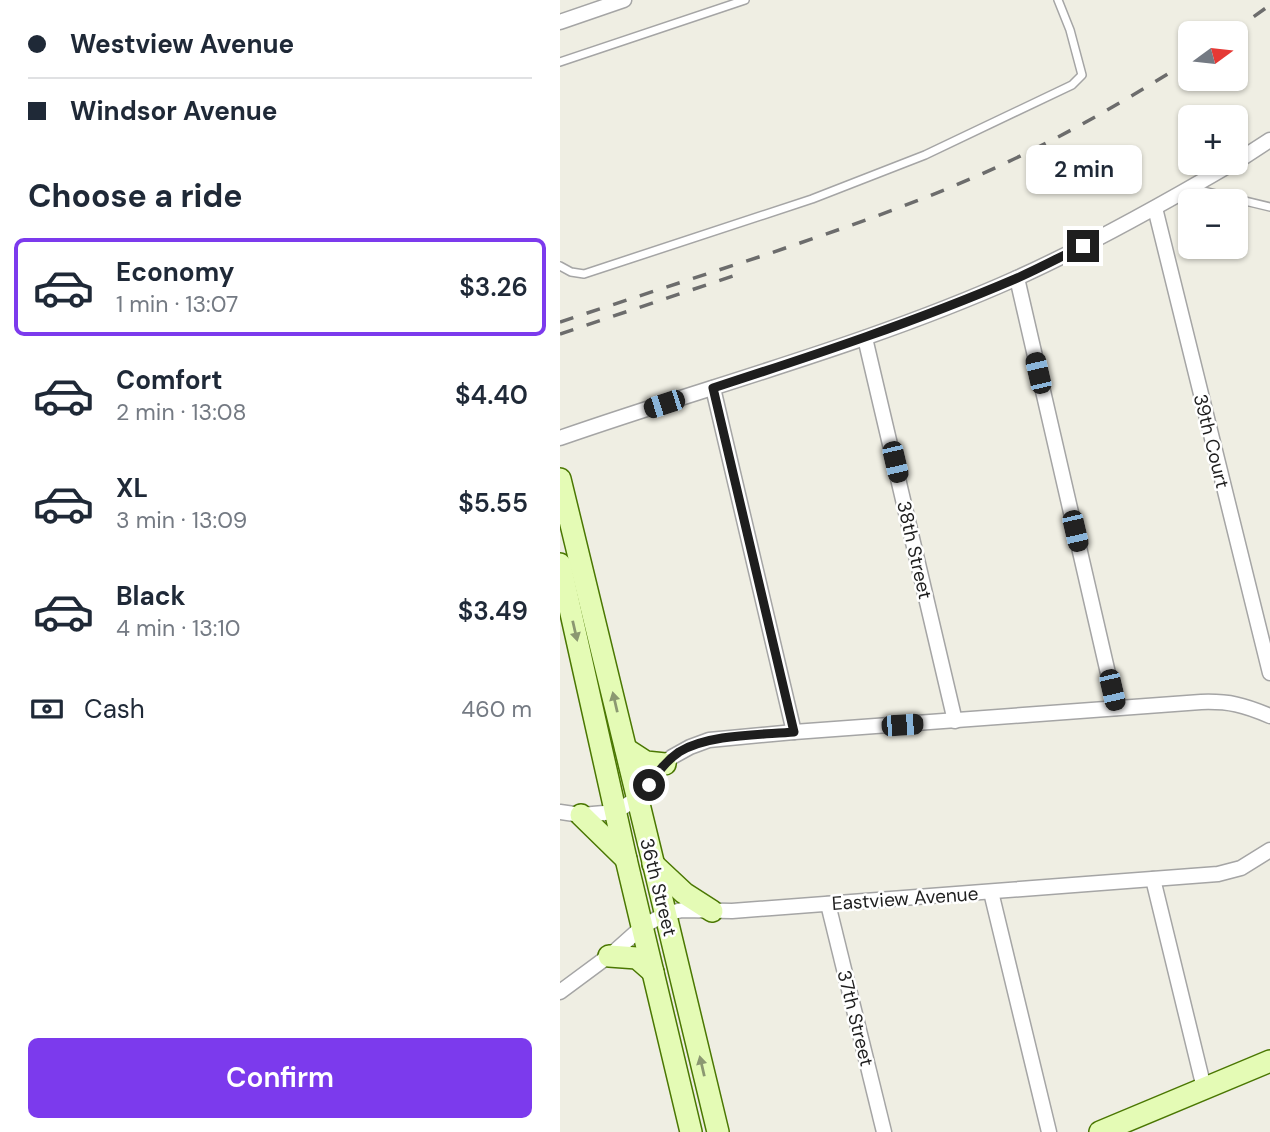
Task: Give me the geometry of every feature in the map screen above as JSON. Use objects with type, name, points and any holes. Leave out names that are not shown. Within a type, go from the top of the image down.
[{"type":"street","points":[[560,22],[624,0]]},
{"type":"street","points":[[1248,153],[1270,140]]},
{"type":"street","points":[[560,438],[865,338],[1017,278],[1155,208],[1212,175]]},
{"type":"street","name":"39th Court","points":[[1155,208],[1270,673]]},
{"type":"street","points":[[1017,278],[1116,708]]},
{"type":"street","name":"38th Street","points":[[865,338],[955,721]]},
{"type":"street","points":[[713,388],[794,732]]},
{"type":"street","name":"36th Street","points":[[560,479],[718,1132]]},
{"type":"street","name":"36th Street","points":[[560,564],[691,1132]]},
{"type":"street","points":[[560,811],[581,815],[616,812],[637,798],[665,764],[681,751],[699,743],[719,739],[1201,702],[1232,702],[1270,716]]},
{"type":"street","points":[[626,749],[646,762],[665,764]]},
{"type":"street","points":[[581,815],[626,859]]},
{"type":"street","name":"Eastview Avenue","points":[[560,992],[609,956],[642,927],[665,914],[682,910],[732,911],[1218,874],[1250,864],[1270,850]]},
{"type":"street","points":[[653,864],[684,893],[712,911]]},
{"type":"street","points":[[1153,879],[1204,1088]]},
{"type":"street","points":[[990,892],[1049,1132]]},
{"type":"street","name":"37th Street","points":[[828,904],[884,1132]]},
{"type":"street","points":[[609,956],[637,958],[653,972]]},
{"type":"street","points":[[1100,1132],[1270,1061]]},
{"type":"lane","points":[[560,62],[745,0]]},
{"type":"lane","points":[[560,266],[571,272],[584,274],[812,199],[925,155],[1072,85],[1082,75],[1070,30],[1058,0]]},
{"type":"lane","points":[[1190,188],[1270,207]]},
{"type":"railway","points":[[1248,21],[1270,5]]},
{"type":"railway","points":[[560,322],[826,234],[952,187],[1059,136],[1178,67]]},
{"type":"railway","points":[[560,334],[733,276]]},
{"type":"route","points":[[649,785],[658,771],[673,757],[699,743],[794,732],[713,388],[930,314],[1017,278],[1083,246]]}]
